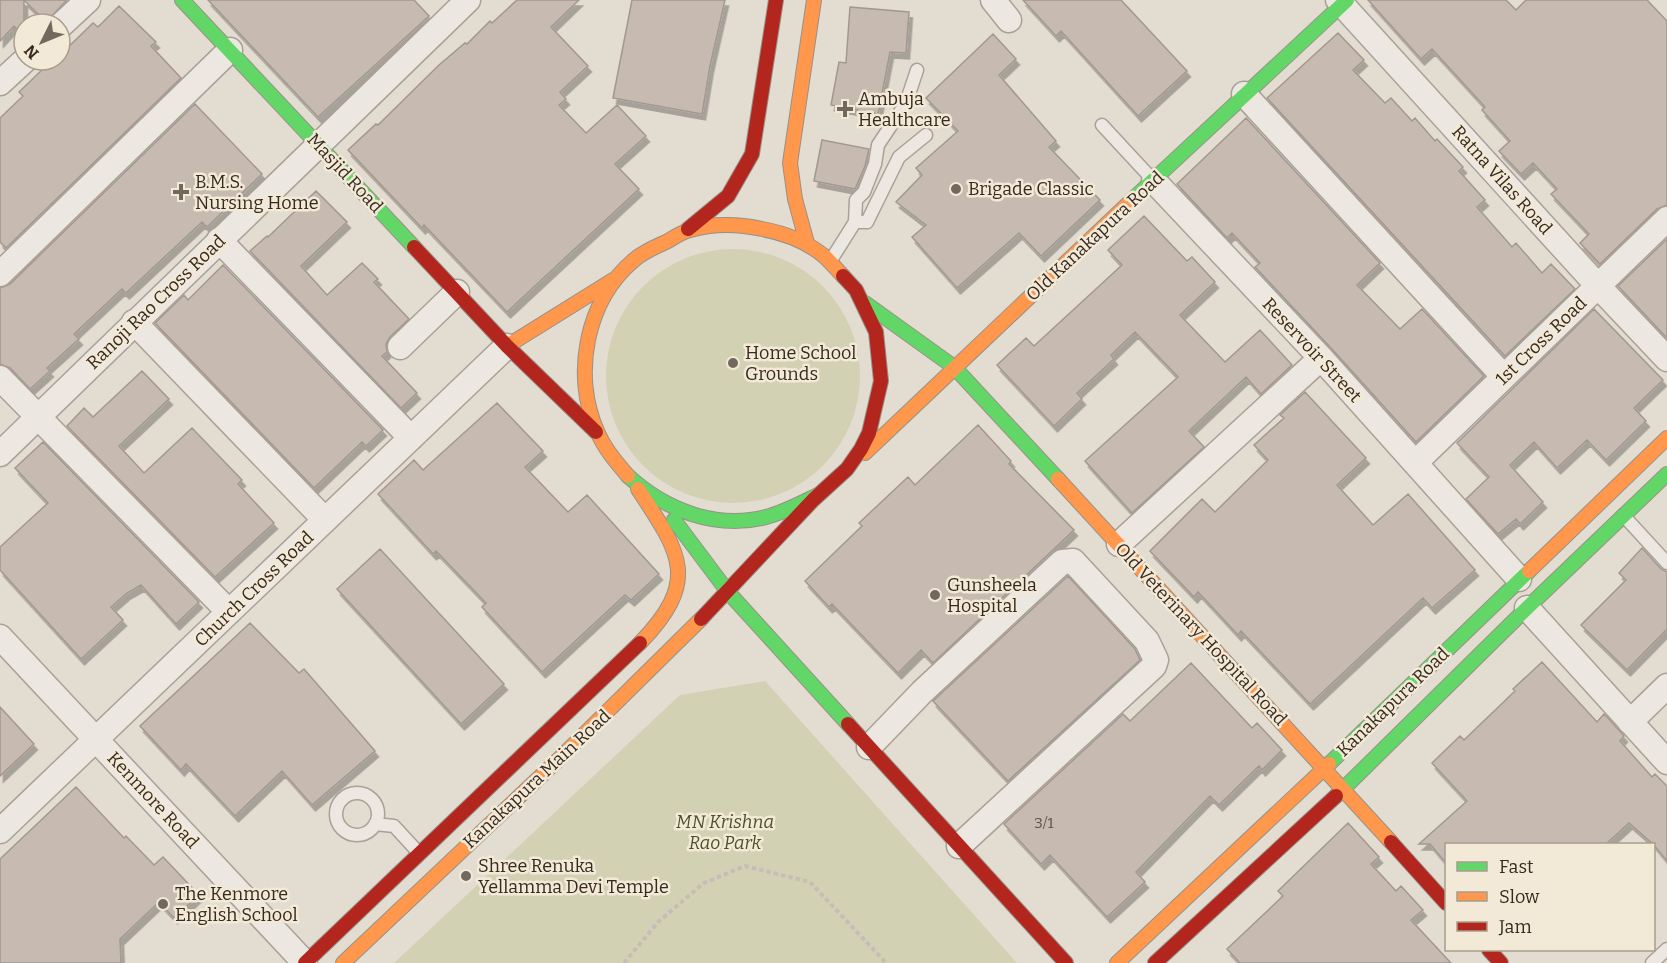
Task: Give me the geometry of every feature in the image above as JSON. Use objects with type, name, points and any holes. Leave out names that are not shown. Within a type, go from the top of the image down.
[{"type":"main road","name":"Masjid Road","points":[[182,0],[507,346],[597,432]]},
{"type":"main road","points":[[688,229],[728,196],[752,154],[776,0]]},
{"type":"main road","points":[[807,243],[795,199],[790,163],[814,0]]},
{"type":"main road","name":"Old Kanakapura Road","points":[[844,472],[1342,2]]},
{"type":"main road","points":[[507,346],[616,278],[637,257],[661,240],[688,229],[718,223],[749,224],[779,230],[807,243],[831,260],[850,280],[865,303],[879,346],[881,391],[869,435],[844,472],[818,495],[788,511],[757,519],[724,521],[691,515],[661,502],[633,482]]},
{"type":"main road","points":[[305,963],[620,663],[657,625],[674,599],[680,580],[677,558],[660,524],[597,432],[587,401],[584,369],[588,336],[599,306],[616,278]]},
{"type":"main road","name":"Old Veterinary Hospital Road","points":[[865,303],[954,367],[1119,544],[1445,902]]},
{"type":"main road","name":"Kanakapura Road","points":[[1117,963],[1324,769],[1667,438]]},
{"type":"main road","name":"Kanakapura Road","points":[[1155,963],[1343,790],[1527,608],[1667,474]]},
{"type":"main road","name":"Kanakapura Main Road","points":[[343,963],[620,700],[728,592],[818,495]]},
{"type":"main road","points":[[661,502],[728,592],[1066,963]]},
{"type":"main road","points":[[1490,951],[1502,963]]},
{"type":"street","points":[[72,15],[88,0]]},
{"type":"street","name":"Ranoji Rao Cross Road","points":[[0,454],[468,0]]},
{"type":"street","points":[[993,0],[1009,20]]},
{"type":"street","name":"Ratna Vilas Road","points":[[1342,2],[1598,286],[1667,359]]},
{"type":"street","points":[[0,274],[230,50]]},
{"type":"street","points":[[0,83],[12,72]]},
{"type":"street","points":[[1244,94],[1504,377]]},
{"type":"street","name":"Reservoir Street","points":[[1154,181],[1321,358],[1519,579]]},
{"type":"street","name":"1st Cross Road","points":[[1416,463],[1667,219]]},
{"type":"street","points":[[219,240],[411,438]]},
{"type":"street","points":[[400,347],[457,292]]},
{"type":"street","points":[[134,322],[325,520]]},
{"type":"street","name":"Church Cross Road","points":[[0,831],[507,346]]},
{"type":"street","points":[[1119,544],[1321,358]]},
{"type":"street","points":[[0,378],[229,612]]},
{"type":"street","points":[[869,747],[922,692],[1062,562],[1073,561],[1129,620],[1151,648],[1156,660],[1154,666],[959,846]]},
{"type":"street","points":[[1527,608],[1667,762]]},
{"type":"street","name":"Kenmore Road","points":[[0,638],[305,963]]},
{"type":"street","points":[[1630,722],[1667,686]]},
{"type":"lane","points":[[831,260],[855,222],[856,200],[864,192],[878,145],[906,103],[917,70]]},
{"type":"lane","name":"Reservoir Street","points":[[1102,125],[1154,181]]},
{"type":"lane","points":[[855,222],[867,222],[899,157],[926,135]]},
{"type":"lane","points":[[1623,515],[1667,563]]},
{"type":"lane","points":[[375,824],[394,826],[419,853]]},
{"type":"lane","points":[[1652,963],[1667,949]]},
{"type":"path","points":[[624,963],[658,922],[704,883],[745,866],[810,882],[886,963]]},
{"type":"green space","name":"Home School Grounds","points":[[733,249],[770,254],[804,270],[823,286],[839,305],[855,339],[860,376],[855,413],[839,447],[823,466],[804,482],[770,498],[733,503],[696,498],[662,482],[643,466],[627,447],[611,413],[606,376],[611,339],[627,305],[643,286],[662,270],[696,254]]},
{"type":"green space","name":"MN Krishna Rao Park","points":[[765,681],[1017,963],[394,963],[680,695]]},
{"type":"building","points":[[0,0],[24,0],[24,12],[12,12],[12,28],[0,41]]},
{"type":"building","points":[[24,0],[67,0],[56,12],[36,12]]},
{"type":"building","points":[[208,0],[414,0],[429,16],[318,117]]},
{"type":"building","points":[[517,0],[579,0],[551,27],[588,66],[560,92],[566,99],[559,105],[586,133],[617,105],[646,136],[615,164],[639,189],[507,312],[424,225],[422,228],[348,150],[376,124],[378,125],[439,65]]},
{"type":"building","points":[[632,0],[725,0],[702,114],[613,98]]},
{"type":"building","points":[[1023,0],[1121,0],[1187,71],[1138,116],[1061,31],[1056,36]]},
{"type":"building","points":[[1368,0],[1506,0],[1516,10],[1526,0],[1647,0],[1667,21],[1667,205],[1657,209],[1600,264],[1580,243],[1589,234],[1551,194],[1557,189],[1533,163],[1521,174],[1499,151],[1510,141],[1482,110],[1485,107],[1432,49],[1421,59]]},
{"type":"building","points":[[119,6],[156,42],[151,46],[181,78],[6,248],[0,242],[0,118],[23,96],[19,92],[40,72],[72,72],[72,43],[93,23],[98,27]]},
{"type":"building","points":[[850,7],[909,12],[906,53],[890,52],[878,114],[831,105],[839,62],[846,63]]},
{"type":"building","points":[[1338,33],[1364,60],[1353,70],[1385,103],[1391,98],[1412,121],[1415,118],[1435,141],[1437,139],[1463,167],[1459,171],[1485,200],[1477,207],[1512,247],[1516,243],[1542,273],[1551,264],[1575,289],[1505,356],[1267,98]]},
{"type":"building","points":[[993,34],[1016,59],[999,75],[1056,141],[1049,147],[1100,200],[1041,256],[1019,233],[957,288],[912,237],[926,225],[896,202],[922,175],[916,168],[958,131],[926,98]]},
{"type":"building","points":[[195,104],[262,174],[207,227],[202,222],[126,293],[122,289],[74,334],[79,339],[47,368],[50,371],[30,389],[10,368],[0,364],[0,288],[10,284]]},
{"type":"building","points":[[1246,118],[1380,263],[1357,285],[1400,329],[1422,309],[1484,376],[1416,442],[1255,267],[1260,263],[1232,233],[1227,238],[1177,184]]},
{"type":"building","points":[[822,140],[869,149],[865,166],[855,189],[814,181]]},
{"type":"building","points":[[316,191],[347,222],[301,266],[327,295],[362,263],[378,279],[374,282],[409,319],[390,337],[386,344],[387,352],[382,356],[417,393],[401,408],[250,251]]},
{"type":"building","points":[[1144,216],[1187,261],[1192,257],[1215,282],[1180,315],[1225,362],[1260,330],[1292,365],[1261,394],[1246,377],[1189,431],[1204,447],[1132,513],[1085,461],[1178,377],[1135,332],[1111,355],[1114,359],[1077,393],[1082,399],[1054,426],[997,365],[1026,338],[1034,346],[1122,265],[1108,250]]},
{"type":"building","points":[[1667,239],[1667,338],[1618,286]]},
{"type":"building","points":[[223,265],[383,430],[366,446],[362,442],[314,488],[155,323],[184,295],[188,300]]},
{"type":"building","points":[[1594,309],[1663,380],[1634,408],[1646,421],[1606,460],[1587,440],[1557,468],[1534,442],[1510,465],[1543,502],[1520,524],[1516,519],[1498,534],[1466,499],[1489,477],[1457,443]]},
{"type":"building","points":[[142,371],[169,399],[119,446],[144,473],[192,428],[242,480],[238,484],[274,523],[215,577],[67,426],[84,408],[93,417]]},
{"type":"building","points":[[1305,392],[1366,458],[1337,485],[1373,525],[1408,494],[1475,570],[1432,608],[1423,598],[1310,704],[1241,631],[1238,635],[1198,592],[1194,597],[1150,551],[1202,499],[1215,512],[1268,460],[1254,445],[1284,418],[1280,415]]},
{"type":"building","points":[[497,403],[543,451],[525,467],[568,512],[587,495],[659,574],[631,600],[625,595],[542,672],[482,607],[486,603],[436,551],[433,554],[378,494],[414,460],[423,470]]},
{"type":"building","points":[[978,425],[1011,461],[1009,464],[1074,530],[933,663],[921,650],[898,673],[832,604],[829,607],[805,581],[862,526],[859,523],[908,477],[915,485]]},
{"type":"building","points":[[43,442],[199,602],[176,624],[141,585],[127,593],[111,607],[123,620],[81,659],[0,570],[0,547],[48,503],[15,468]]},
{"type":"building","points":[[1642,548],[1661,569],[1667,572],[1667,629],[1627,670],[1581,625],[1626,580],[1619,573]]},
{"type":"building","points":[[380,549],[504,684],[461,724],[337,589]]},
{"type":"building","points":[[1068,576],[1135,649],[1140,660],[1008,781],[933,701]]},
{"type":"building","points":[[250,623],[299,673],[304,669],[375,751],[312,805],[282,771],[235,816],[186,764],[181,770],[140,726]]},
{"type":"building","points":[[1542,662],[1597,722],[1604,714],[1624,736],[1620,741],[1652,777],[1655,774],[1667,786],[1667,861],[1655,846],[1655,843],[1652,843],[1629,823],[1607,843],[1445,843],[1445,862],[1430,844],[1419,844],[1467,801],[1432,763],[1460,736],[1464,740],[1515,691],[1513,689]]},
{"type":"building","points":[[1191,663],[1252,728],[1257,723],[1282,750],[1262,770],[1259,766],[1219,805],[1210,796],[1136,872],[1145,882],[1107,917],[1050,855],[1041,864],[1004,824],[1123,714],[1130,721]]},
{"type":"building","points":[[0,707],[34,744],[0,776]]},
{"type":"building","points":[[76,787],[124,838],[126,836],[154,865],[163,857],[199,895],[174,918],[159,902],[120,939],[121,963],[0,963],[0,859]]},
{"type":"building","points":[[1348,823],[1379,857],[1371,864],[1396,891],[1401,886],[1423,910],[1411,920],[1451,963],[1240,963],[1227,949],[1283,896],[1278,891]]},
{"type":"traffic: fast","points":[[182,0],[414,247]]},
{"type":"traffic: fast","points":[[1134,198],[1347,0]]},
{"type":"traffic: fast","points":[[865,303],[954,367],[1058,479]]},
{"type":"traffic: fast","points":[[1336,796],[1667,474]]},
{"type":"traffic: fast","points":[[628,476],[658,499],[675,507],[710,519],[729,521],[766,517],[818,495]]},
{"type":"traffic: fast","points":[[674,520],[728,592],[848,724]]},
{"type":"traffic: fast","points":[[1329,764],[1529,571]]},
{"type":"traffic: slow","points":[[807,243],[795,199],[790,163],[814,0]]},
{"type":"traffic: slow","points":[[865,453],[1134,198]]},
{"type":"traffic: slow","points":[[628,476],[607,449],[597,431],[589,409],[585,386],[585,363],[588,340],[604,296],[634,260],[687,231],[708,226],[735,225],[770,231],[803,242],[824,256],[843,276]]},
{"type":"traffic: slow","points":[[507,346],[613,280]]},
{"type":"traffic: slow","points":[[1529,571],[1667,438]]},
{"type":"traffic: slow","points":[[1058,479],[1391,842]]},
{"type":"traffic: slow","points":[[638,489],[665,531],[678,566],[677,583],[671,601],[659,621],[640,643]]},
{"type":"traffic: slow","points":[[343,963],[560,758],[701,619]]},
{"type":"traffic: slow","points":[[1117,963],[1329,764]]},
{"type":"traffic: jam","points":[[688,229],[728,196],[752,154],[776,0]]},
{"type":"traffic: jam","points":[[414,247],[507,346],[596,432]]},
{"type":"traffic: jam","points":[[701,619],[813,500],[847,469],[869,433],[881,381],[876,332],[856,290],[843,276]]},
{"type":"traffic: jam","points":[[305,963],[640,643]]},
{"type":"traffic: jam","points":[[848,724],[1066,963]]},
{"type":"traffic: jam","points":[[1155,963],[1336,796]]},
{"type":"traffic: jam","points":[[1391,842],[1445,902]]},
{"type":"traffic: jam","points":[[1490,951],[1501,963]]},
{"type":"place","name":"Ambuja Healthcare","points":[[845,109]]},
{"type":"place","name":"Brigade Classic","points":[[956,189]]},
{"type":"place","name":"B.M.S. Nursing Home","points":[[181,192]]},
{"type":"place","name":"Home School Grounds","points":[[733,363]]},
{"type":"place","name":"Gunsheela Hospital","points":[[935,595]]},
{"type":"place","name":"Shree Renuka Yellamma Devi Temple","points":[[466,876]]},
{"type":"place","name":"The Kenmore English School","points":[[163,904]]}]
